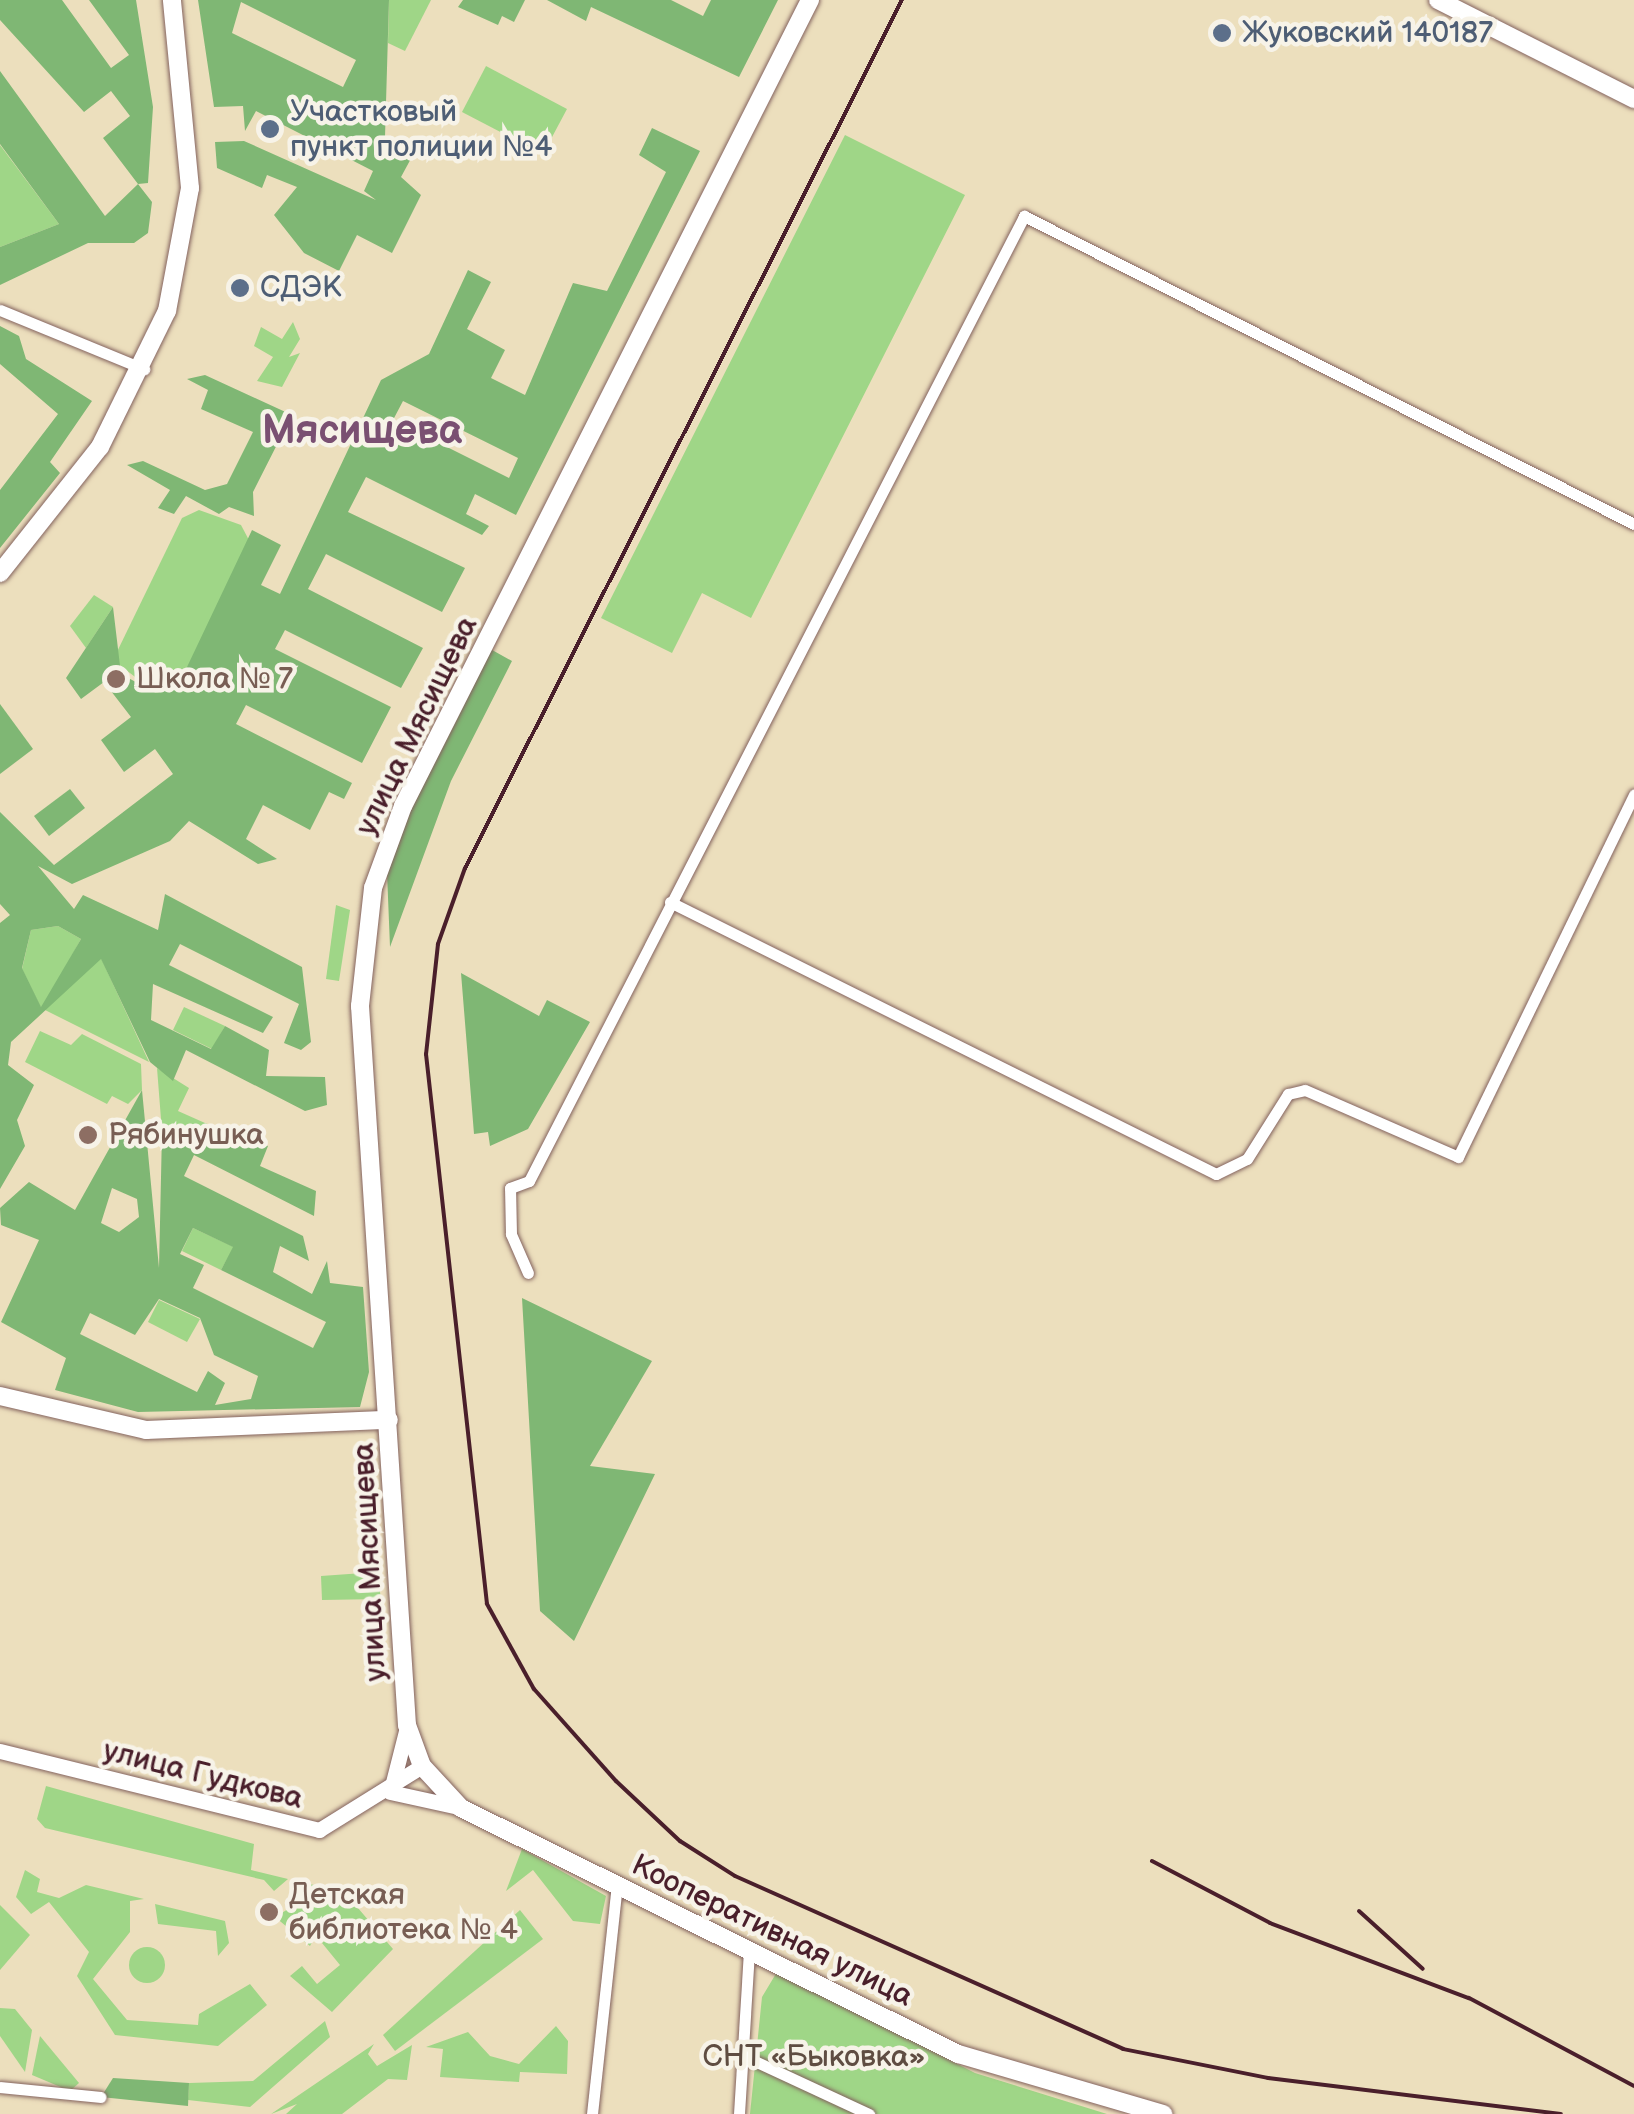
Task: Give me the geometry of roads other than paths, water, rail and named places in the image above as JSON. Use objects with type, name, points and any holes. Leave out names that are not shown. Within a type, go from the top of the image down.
[{"type":"main road","points":[[0,573],[100,446],[144,368],[188,209],[172,0]]},
{"type":"main road","name":"улица Мясищева","points":[[407,1725],[390,1420],[359,996],[374,888],[403,806],[810,0]]},
{"type":"main road","points":[[1438,0],[1634,99]]},
{"type":"main road","points":[[0,1396],[146,1430],[390,1420]]},
{"type":"main road","name":"Кооперативная улица","points":[[407,1725],[422,1766],[461,1808],[986,2066],[1162,2114]]},
{"type":"street","points":[[528,1273],[511,1234],[510,1188],[528,1181],[1024,216],[1634,524]]},
{"type":"street","points":[[0,310],[144,368]]},
{"type":"street","points":[[670,902],[1216,1174],[1247,1159],[1288,1094],[1305,1090],[1458,1157],[1634,794]]},
{"type":"street","points":[[386,1793],[402,1764],[407,1725]]},
{"type":"street","name":"улица Гудкова","points":[[0,1751],[303,1828],[331,1828],[422,1766]]},
{"type":"street","points":[[386,1793],[420,1792],[461,1808]]},
{"type":"street","points":[[592,2114],[616,1884]]},
{"type":"street","points":[[739,2114],[749,1949]]},
{"type":"street","points":[[744,2056],[869,2114]]},
{"type":"street","points":[[0,2087],[101,2096]]},
{"type":"railway","points":[[902,0],[465,868],[438,944],[426,1054],[487,1604],[534,1689],[616,1781],[680,1841],[735,1876],[1123,2049],[1268,2078],[1561,2114]]},
{"type":"railway","points":[[1152,1861],[1270,1923],[1469,1998],[1634,2086]]},
{"type":"railway","points":[[1359,1911],[1423,1969]]},
{"type":"place","name":"Жуковский 140187","points":[[1222,33]]},
{"type":"place","name":"Участковый пункт полиции №4","points":[[270,129]]},
{"type":"place","name":"СДЭК","points":[[240,288]]},
{"type":"place","name":"Школа № 7","points":[[116,679]]},
{"type":"place","name":"Рябинушка","points":[[88,1135]]},
{"type":"place","name":"Детская библиотека № 4","points":[[269,1912]]},
{"type":"district","name":"Мясищева","points":[[362,431]]},
{"type":"park label","name":"СНТ «Быковка»","points":[[814,2057]]}]
